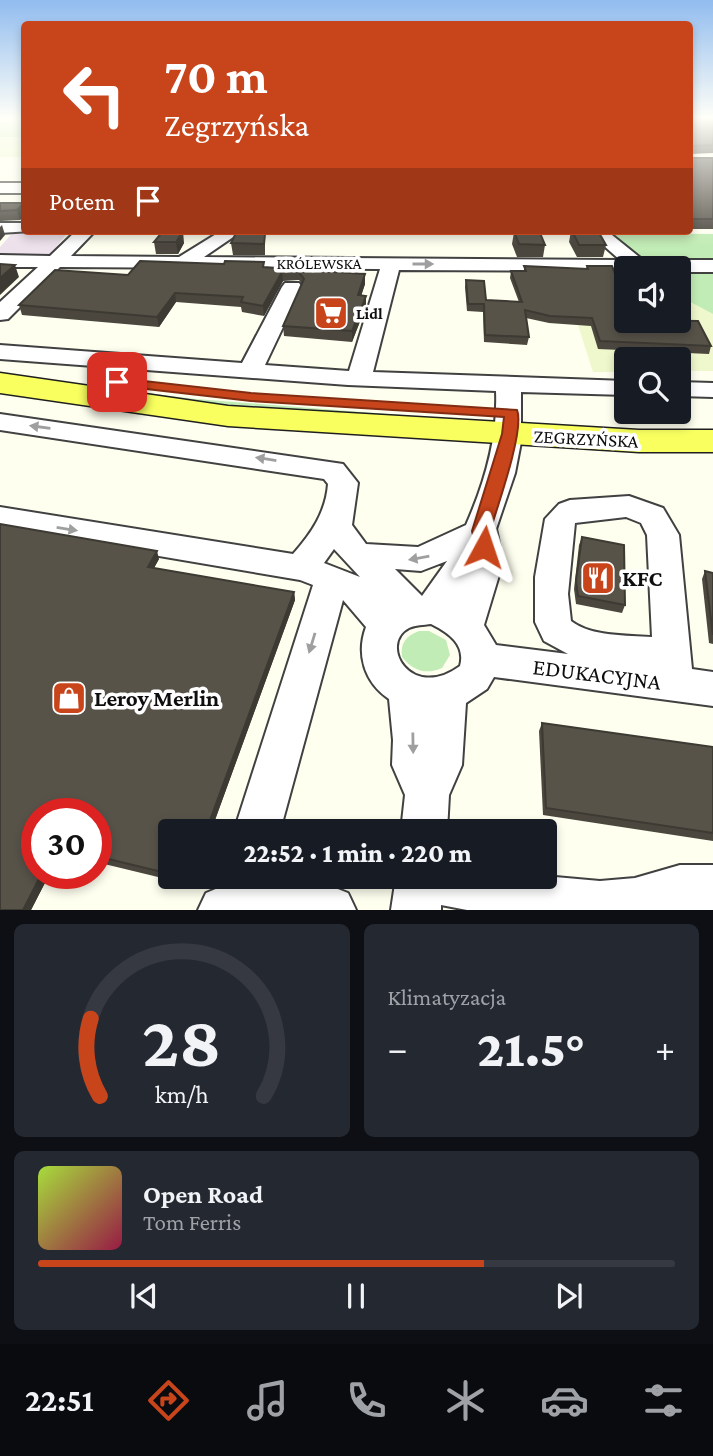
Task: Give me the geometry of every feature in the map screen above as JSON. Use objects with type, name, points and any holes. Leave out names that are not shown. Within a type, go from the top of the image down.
[{"type":"main road","name":"ZEGRZYŃSKA","points":[[0,369],[251,397],[713,419]]},
{"type":"main road","name":"ZEGRZYŃSKA","points":[[0,383],[228,416],[510,411],[639,441],[713,441]]},
{"type":"street","points":[[0,188],[21,188]]},
{"type":"street","points":[[0,228],[21,228]]},
{"type":"street","points":[[0,314],[82,235]]},
{"type":"street","points":[[183,262],[227,235]]},
{"type":"street","points":[[601,235],[627,256]]},
{"type":"street","name":"KRÓLEWSKA","points":[[4,265],[55,262],[183,262],[614,266]]},
{"type":"street","points":[[359,379],[391,264]]},
{"type":"street","points":[[0,302],[38,267],[4,265]]},
{"type":"street","name":"KRÓLEWSKA","points":[[691,266],[713,266]]},
{"type":"street","points":[[250,371],[292,287]]},
{"type":"street","points":[[0,352],[359,379],[510,411],[614,389]]},
{"type":"street","points":[[691,389],[713,390]]},
{"type":"street","points":[[481,531],[486,562],[473,642],[474,677],[448,694],[420,695],[407,690],[396,684],[381,666],[377,645],[450,584],[481,531],[510,411]]},
{"type":"street","points":[[0,422],[328,469],[337,474],[343,483],[334,518],[320,545],[330,567],[363,595],[410,616],[454,617],[473,642]]},
{"type":"street","points":[[629,506],[652,516],[663,535],[673,669],[574,642],[557,631],[551,614],[560,519],[570,511],[629,506]]},
{"type":"street","points":[[0,518],[330,567],[421,559],[481,531]]},
{"type":"street","points":[[260,819],[340,536],[334,518]]},
{"type":"street","name":"EDUKACYJNA","points":[[473,642],[673,669],[713,689]]},
{"type":"street","points":[[407,690],[414,740],[413,765],[425,812]]},
{"type":"street","points":[[425,812],[441,765],[448,694]]},
{"type":"street","points":[[223,910],[256,889]]},
{"type":"street","points":[[273,889],[331,910]]},
{"type":"street","points":[[416,910],[419,889]]},
{"type":"street","points":[[471,889],[540,905],[636,906],[680,889],[713,889]]},
{"type":"shaded area","points":[[15,230],[21,231],[21,235],[66,235],[48,257],[0,257],[0,247]]},
{"type":"green space","points":[[713,234],[713,262],[691,262],[691,256],[633,256],[606,235]]},
{"type":"green space","points":[[560,268],[614,269],[614,333],[691,333],[691,302],[713,314],[713,371],[691,371],[691,347],[614,347],[614,372],[593,372]]},
{"type":"green space","points":[[691,270],[713,271],[713,314],[691,302]]},
{"type":"green space","points":[[81,385],[196,399],[439,418],[211,405]]},
{"type":"green space","points":[[419,631],[429,631],[446,640],[450,655],[442,668],[420,670],[402,657],[405,641]]},
{"type":"building","points":[[693,160],[713,160],[713,219],[693,219]]},
{"type":"building","points":[[0,203],[21,203],[17,210],[0,211]]},
{"type":"building","points":[[160,235],[180,235],[176,242],[154,242]]},
{"type":"building","points":[[235,235],[265,235],[264,244],[231,243]]},
{"type":"building","points":[[515,235],[541,235],[545,245],[519,244]]},
{"type":"building","points":[[574,235],[600,235],[606,245],[579,245]]},
{"type":"building","points":[[140,261],[224,264],[225,261],[264,262],[263,267],[365,274],[358,295],[366,296],[352,331],[283,326],[304,279],[298,271],[282,272],[263,306],[241,302],[243,297],[175,293],[157,317],[19,305],[55,270],[128,275]]},
{"type":"building","points":[[0,264],[15,265],[0,278]]},
{"type":"building","points":[[524,266],[588,269],[587,266],[612,266],[614,333],[691,333],[691,321],[698,321],[711,346],[600,341],[592,318],[550,316],[525,310],[529,337],[485,335],[484,304],[468,304],[466,280],[484,281],[486,300],[522,302],[511,271],[526,271]]},
{"type":"building","points":[[0,524],[157,551],[148,567],[294,592],[210,819],[158,819],[158,871],[112,860],[112,798],[21,798],[21,889],[34,889],[23,910],[0,910]]},
{"type":"building","name":"KFC","points":[[582,537],[624,545],[625,605],[578,596],[576,581]]},
{"type":"building","points":[[705,571],[713,573],[713,635]]},
{"type":"building","points":[[542,723],[713,747],[713,833],[546,808]]},
{"type":"place","name":"Lidl","points":[[331,313]]},
{"type":"place","name":"KFC","points":[[598,578]]},
{"type":"place","name":"Leroy Merlin","points":[[69,698]]},
{"type":"route","points":[[117,382],[251,397],[512,414],[510,434],[481,531],[484,547]]}]
